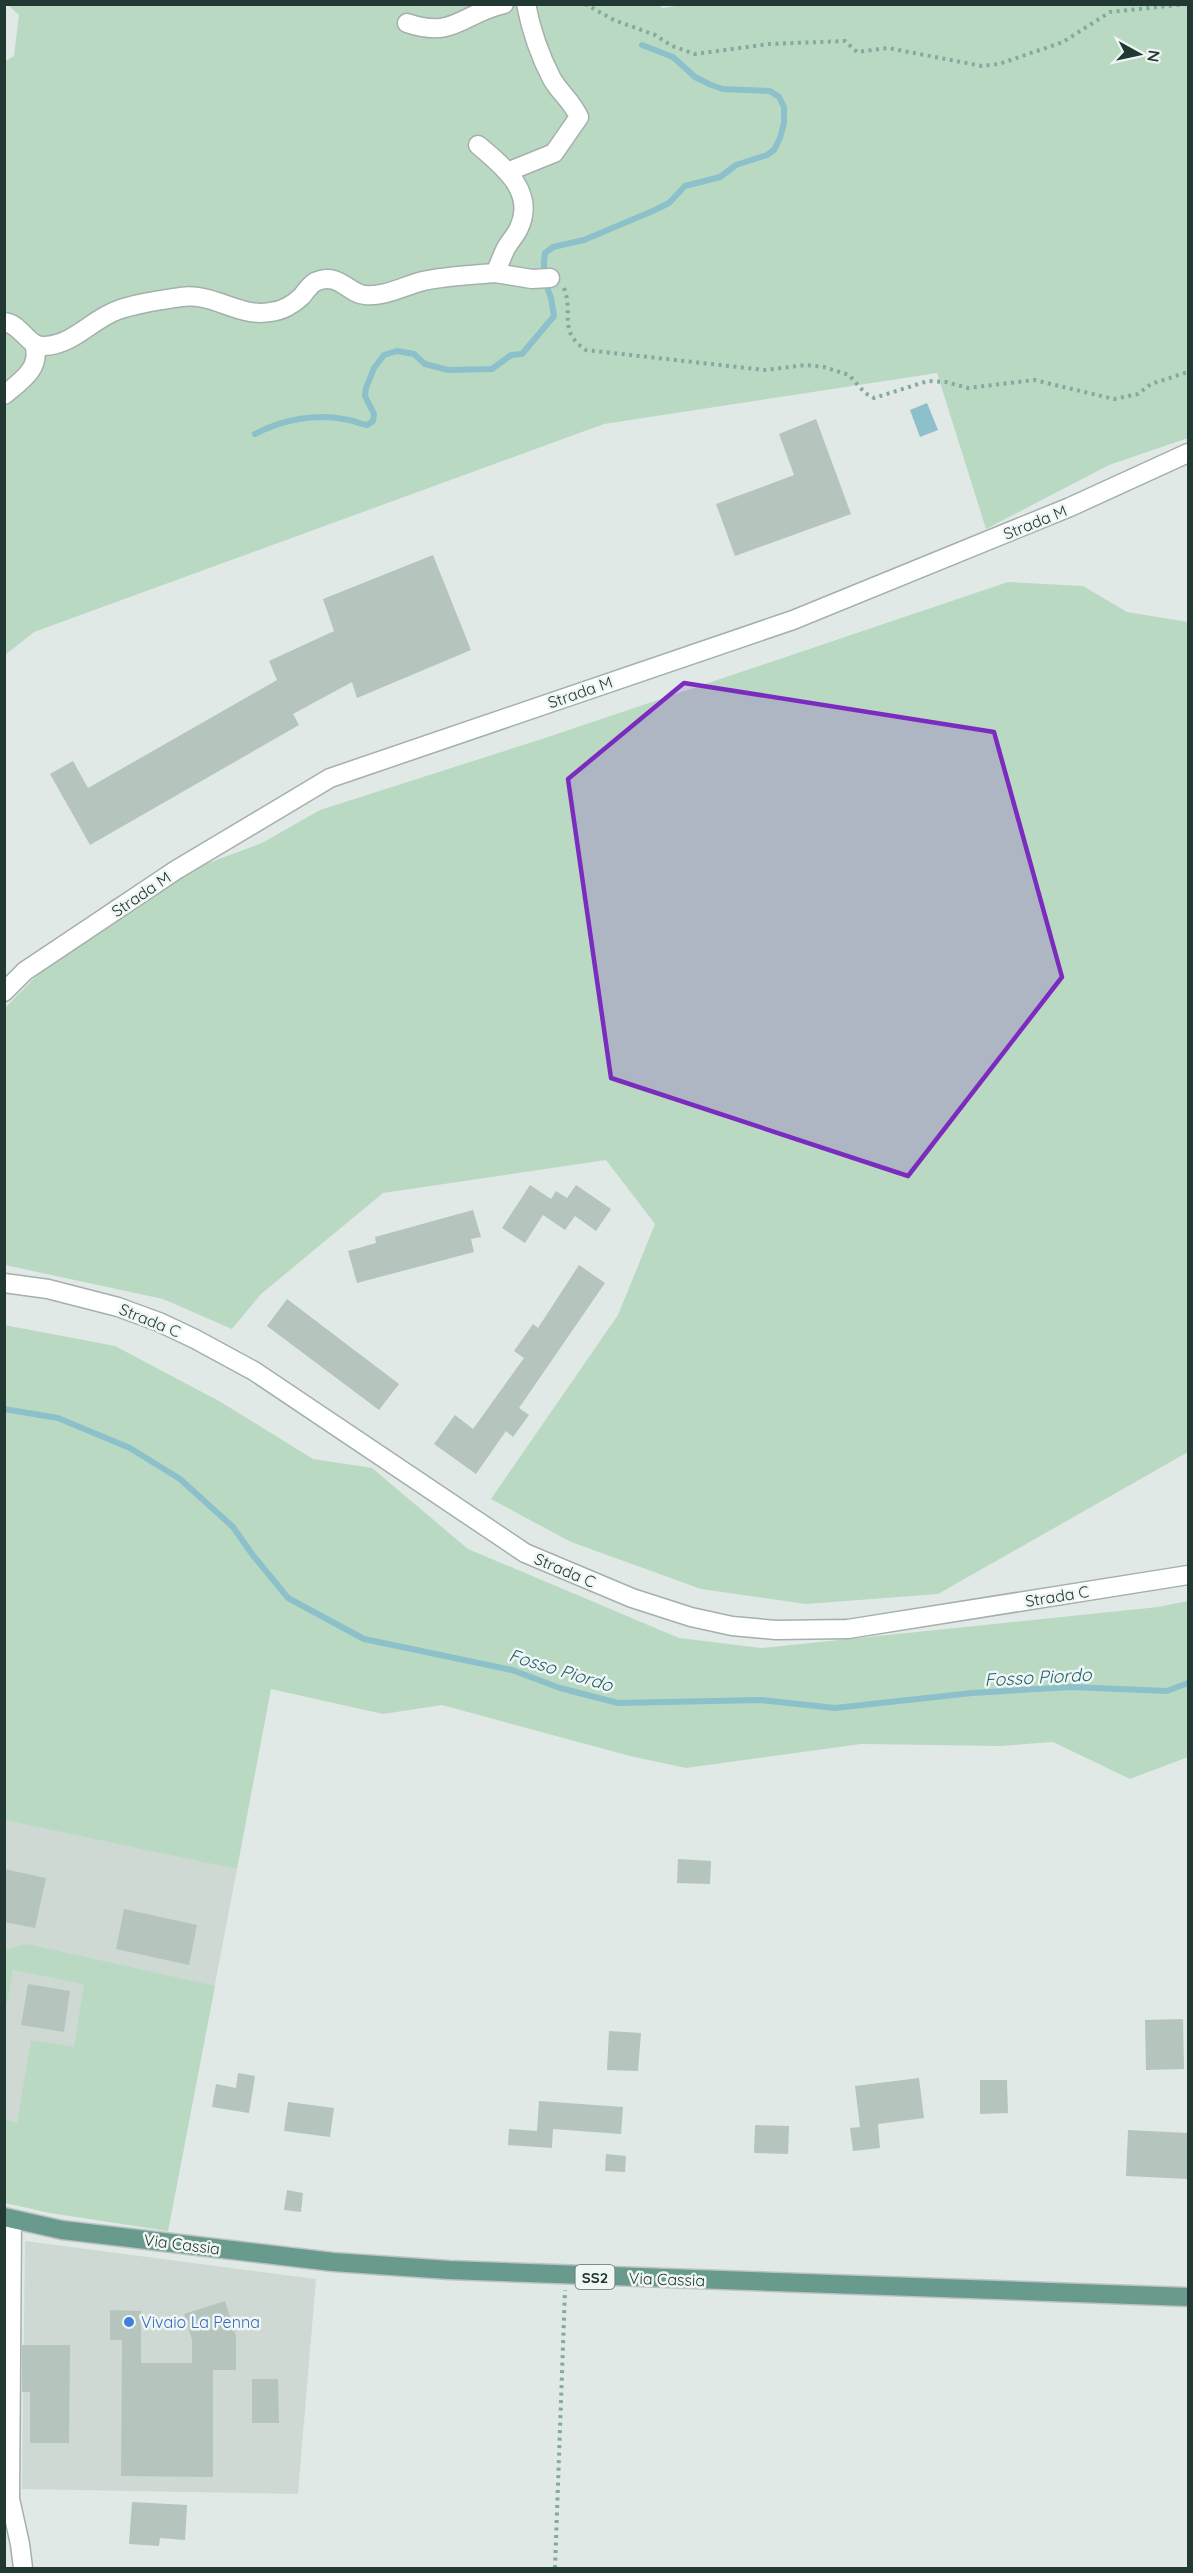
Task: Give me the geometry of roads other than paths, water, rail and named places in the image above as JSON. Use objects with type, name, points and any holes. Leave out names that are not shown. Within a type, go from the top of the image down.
[{"type":"main road","name":"Via Cassia","points":[[8,2219],[62,2230],[333,2262],[565,2276],[1188,2297]]},
{"type":"street","points":[[407,23],[434,30],[452,26],[492,7],[504,4]]},
{"type":"street","points":[[507,172],[554,153],[579,117],[572,102],[553,82],[530,23],[526,4]]},
{"type":"street","points":[[478,145],[507,172],[518,186],[525,206],[520,228],[506,248],[495,273]]},
{"type":"street","points":[[4,395],[70,340],[118,310],[185,296],[216,300],[244,311],[268,313],[297,301],[314,283],[331,280],[344,283],[356,293],[364,295],[379,294],[424,281],[495,273],[546,278]]},
{"type":"street","points":[[4,322],[14,324],[34,344],[44,347],[70,340]]},
{"type":"street","points":[[32,370],[36,360],[34,344]]},
{"type":"street","name":"Strada M","points":[[4,992],[25,971],[176,870],[330,778],[793,620],[1070,507],[1188,453]]},
{"type":"street","name":"Strada C","points":[[4,1283],[48,1289],[109,1304],[195,1338],[254,1371],[525,1553],[551,1566],[632,1598],[691,1617],[732,1626],[776,1630],[848,1629],[1188,1575]]},
{"type":"street","points":[[8,2219],[10,2499],[23,2568]]},
{"type":"water","points":[[927,403],[938,430],[920,437],[910,410]]},
{"type":"waterway","points":[[255,434],[277,424],[313,417],[351,420],[367,425],[373,421],[374,414],[365,396],[374,368],[384,355],[397,351],[414,354],[425,364],[448,370],[492,369],[511,355],[522,354],[554,316],[551,298],[544,279],[545,253],[553,247],[584,240],[655,210],[669,203],[685,186],[720,177],[736,165],[767,155],[774,150],[784,123],[784,107],[779,97],[770,91],[723,89],[711,85],[695,77],[673,57],[642,45]]},
{"type":"waterway","name":"Fosso Piordo","points":[[4,1409],[58,1418],[130,1448],[180,1479],[233,1527],[288,1598],[364,1639],[512,1670],[560,1688],[618,1703],[761,1700],[835,1708],[972,1693],[1071,1687],[1167,1691],[1188,1683]]},
{"type":"place","name":"Vivaio La Penna","points":[[129,2322]]}]
